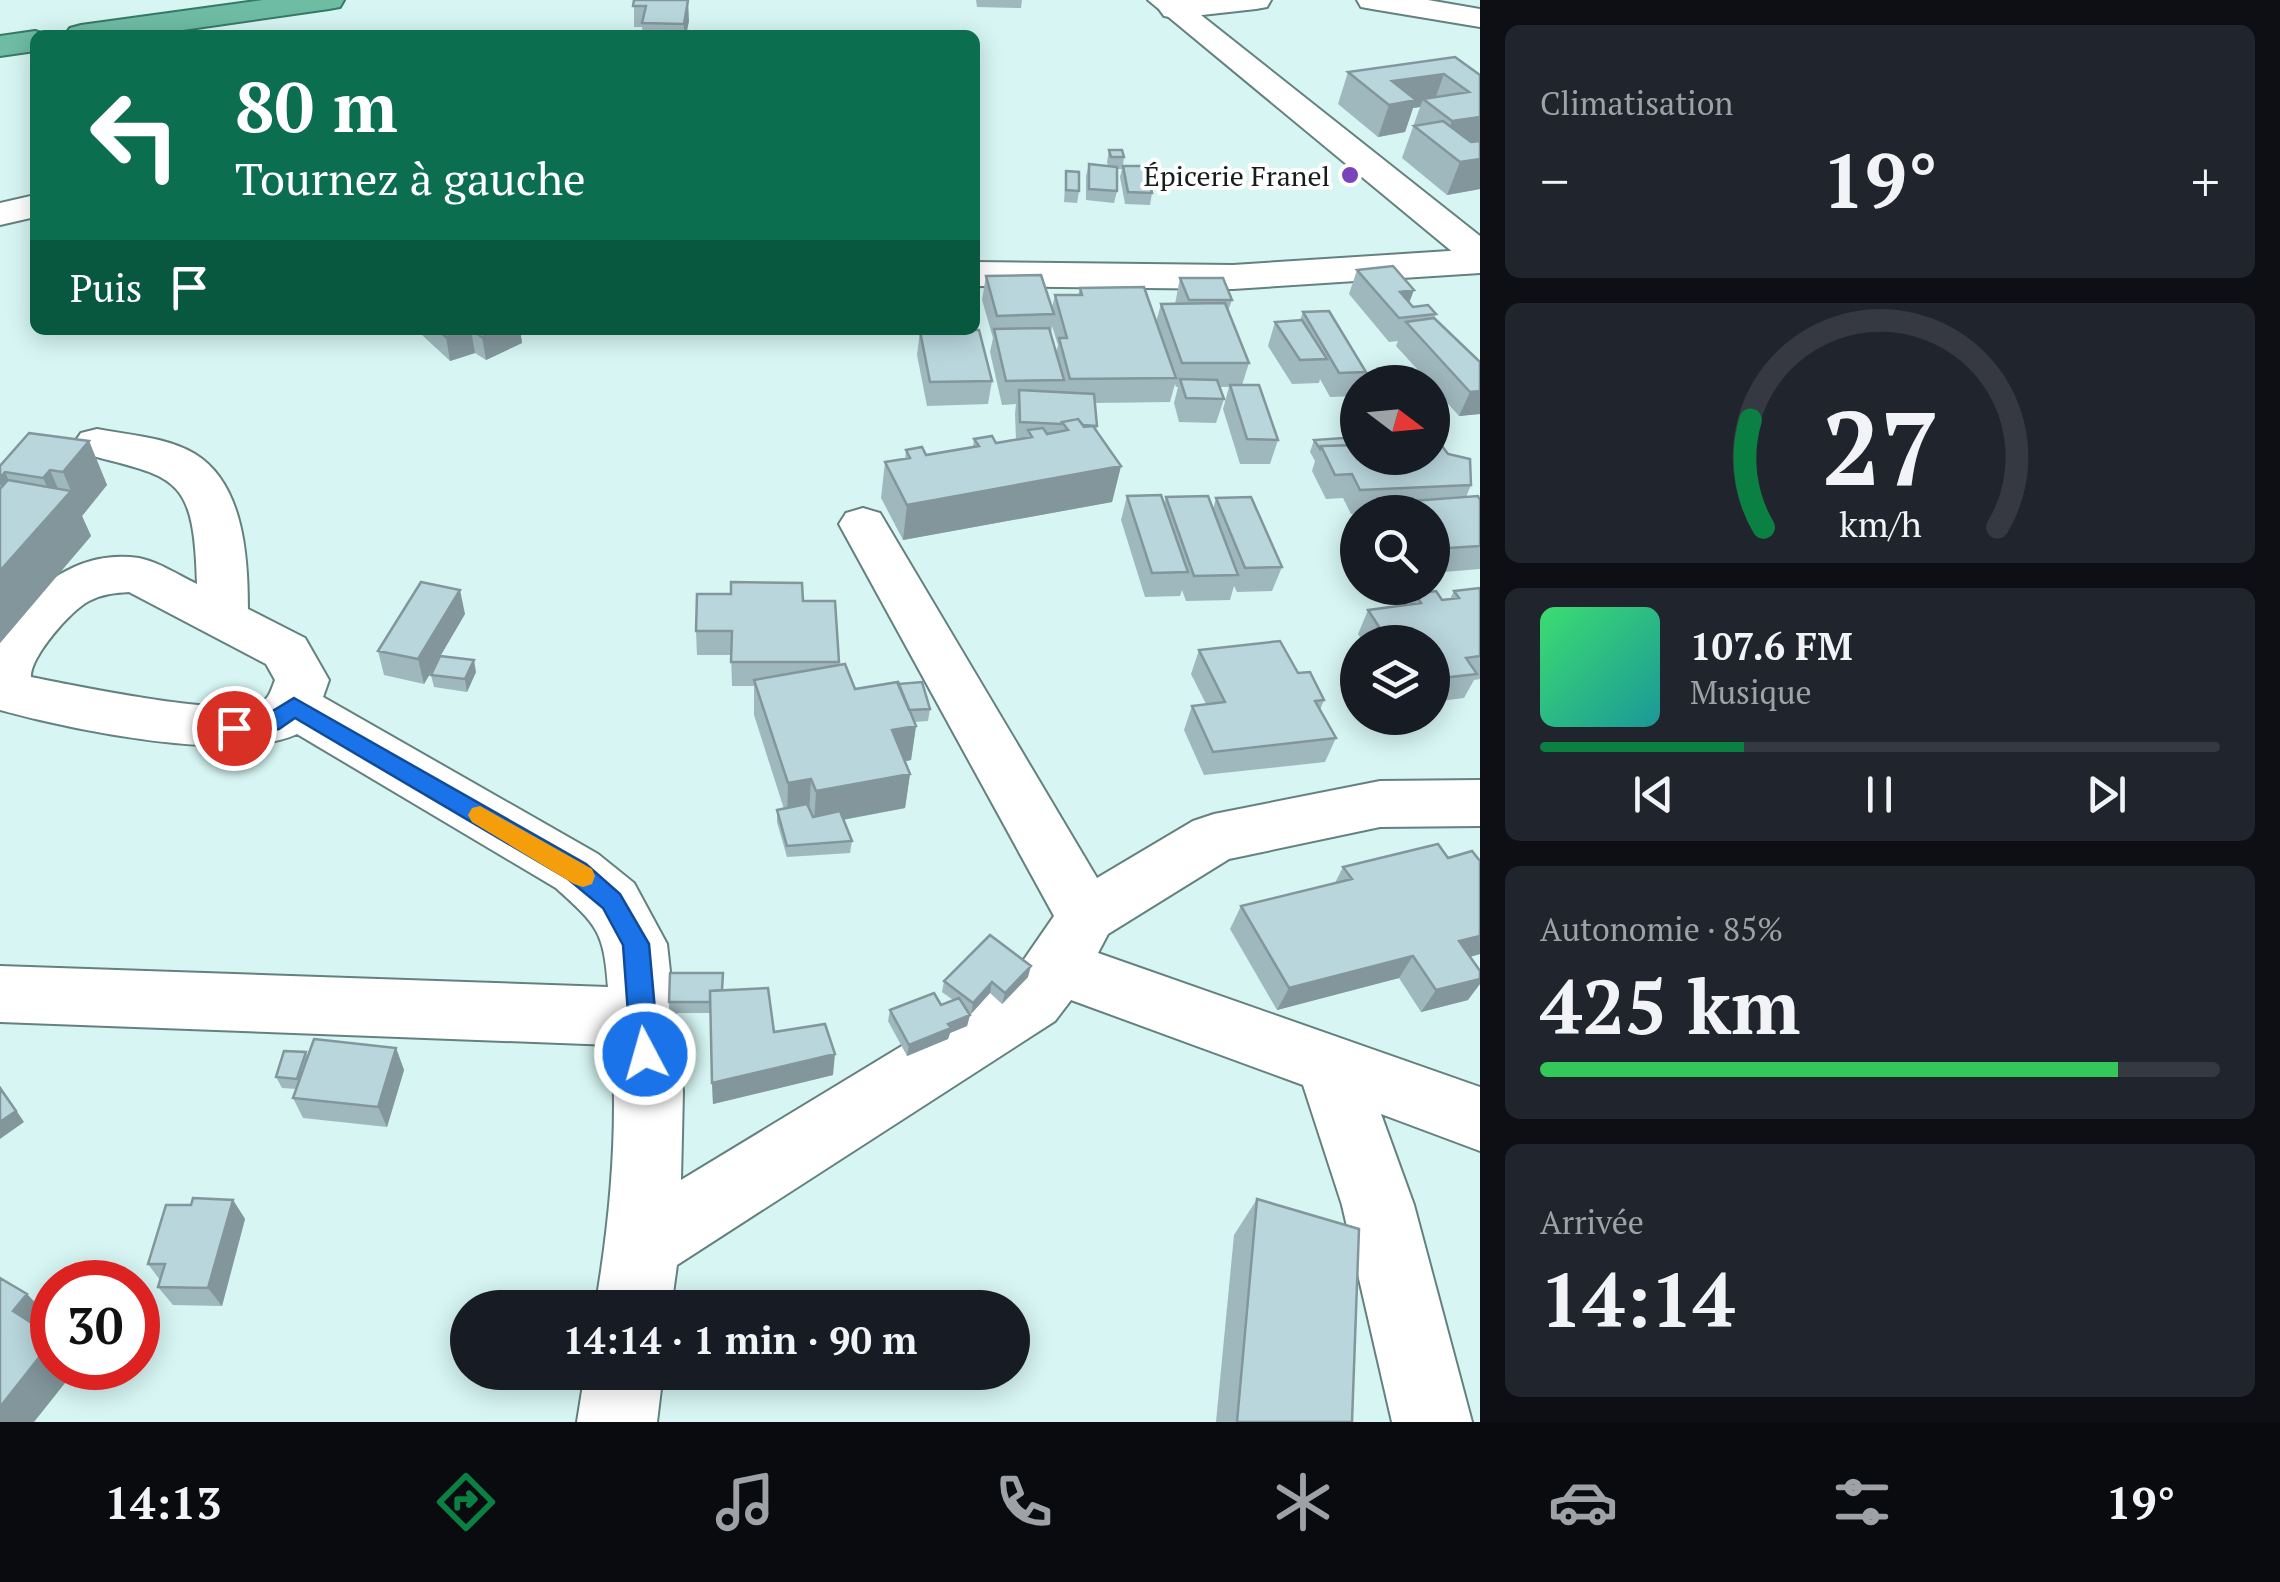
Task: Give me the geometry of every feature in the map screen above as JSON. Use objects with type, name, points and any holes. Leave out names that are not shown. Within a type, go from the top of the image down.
[{"type":"highway","points":[[142,30],[329,0]]},
{"type":"highway","points":[[0,46],[30,42]]},
{"type":"street","points":[[1169,4],[1256,0]]},
{"type":"street","points":[[1372,0],[1480,18]]},
{"type":"street","points":[[1169,4],[1480,258]]},
{"type":"street","points":[[0,214],[30,207]]},
{"type":"street","points":[[980,274],[1233,277],[1480,258]]},
{"type":"street","points":[[97,443],[180,465],[200,484],[213,519],[223,566],[222,616]]},
{"type":"street","points":[[863,524],[1072,942],[1330,1066],[1480,1118]]},
{"type":"street","points":[[137,574],[286,652],[302,680],[294,706],[271,723],[234,728],[48,702],[6,692],[4,666],[34,622],[67,590],[104,576],[137,574]]},
{"type":"street","points":[[294,706],[577,872],[612,901],[636,944],[650,1091],[638,1276]]},
{"type":"street","points":[[638,1276],[1032,1001],[1072,942],[1214,838],[1380,804],[1480,803]]},
{"type":"street","points":[[0,994],[640,1017]]},
{"type":"street","points":[[1330,1066],[1378,1205],[1432,1422]]},
{"type":"street","points":[[616,1422],[621,1390]]},
{"type":"building","points":[[634,0],[688,0],[684,24],[642,23],[646,6],[633,6]]},
{"type":"building","points":[[1455,57],[1480,75],[1480,117],[1452,121],[1423,99],[1469,92],[1444,74],[1392,81],[1416,100],[1389,105],[1348,72]]},
{"type":"building","points":[[1443,121],[1471,142],[1480,141],[1480,159],[1460,162],[1414,126]]},
{"type":"building","points":[[1109,150],[1122,150],[1124,157],[1111,157]]},
{"type":"building","points":[[1089,164],[1117,167],[1117,191],[1089,189]]},
{"type":"building","points":[[1123,166],[1146,166],[1152,193],[1128,192]]},
{"type":"building","points":[[1066,171],[1079,172],[1079,191],[1066,190]]},
{"type":"building","points":[[1393,266],[1414,290],[1400,292],[1413,307],[1428,305],[1436,314],[1399,318],[1357,270]]},
{"type":"building","points":[[1041,275],[1054,314],[997,316],[986,276]]},
{"type":"building","points":[[1180,278],[1223,278],[1232,300],[1189,300]]},
{"type":"building","points":[[1144,287],[1176,378],[1070,379],[1059,338],[1067,338],[1055,295],[1082,295],[1080,288]]},
{"type":"building","points":[[1225,303],[1249,363],[1182,363],[1161,304]]},
{"type":"building","points":[[1329,311],[1362,365],[1340,365],[1339,373],[1303,312]]},
{"type":"building","points":[[1434,318],[1480,362],[1480,391],[1470,392],[1450,370],[1450,365],[1445,365],[1406,322]]},
{"type":"building","points":[[1302,320],[1327,359],[1300,360],[1275,322]]},
{"type":"building","points":[[1049,328],[1064,380],[1006,381],[994,329]]},
{"type":"building","points":[[980,334],[992,381],[930,382],[921,335]]},
{"type":"building","points":[[1180,379],[1217,380],[1224,399],[1186,398]]},
{"type":"building","points":[[1230,385],[1259,385],[1278,440],[1247,439]]},
{"type":"building","points":[[1019,390],[1094,394],[1097,426],[1083,425],[1078,419],[1061,424],[1020,422]]},
{"type":"building","points":[[1078,419],[1084,427],[1093,426],[1121,466],[907,505],[885,462],[910,458],[906,450],[922,447],[926,455],[979,446],[974,439],[992,436],[996,443],[1032,437],[1028,430],[1043,428],[1047,434],[1068,430],[1062,422]]},
{"type":"building","points":[[29,433],[89,441],[63,472],[50,470],[43,478],[5,472],[0,478],[0,466]]},
{"type":"building","points":[[1340,438],[1340,445],[1320,449],[1314,440]]},
{"type":"building","points":[[1340,445],[1340,475],[1335,475],[1321,446]]},
{"type":"building","points":[[1450,454],[1470,459],[1471,485],[1360,490],[1352,475],[1450,475]]},
{"type":"building","points":[[8,480],[71,491],[0,571],[0,489]]},
{"type":"building","points":[[1161,495],[1188,572],[1152,573],[1127,496]]},
{"type":"building","points":[[1208,496],[1238,575],[1194,576],[1166,497]]},
{"type":"building","points":[[1478,496],[1480,546],[1450,548],[1450,498]]},
{"type":"building","points":[[1251,497],[1282,567],[1245,568],[1216,498]]},
{"type":"building","points":[[421,582],[460,590],[418,659],[378,651]]},
{"type":"building","points":[[731,582],[802,583],[803,601],[835,601],[839,662],[731,662],[732,631],[696,631],[697,594],[731,594]]},
{"type":"building","points":[[1480,588],[1480,656],[1466,658],[1477,674],[1450,677],[1450,625],[1378,625],[1368,610],[1450,605],[1450,599],[1459,598],[1454,591]]},
{"type":"building","points":[[1280,641],[1298,673],[1310,672],[1324,700],[1315,701],[1336,738],[1213,752],[1192,706],[1225,702],[1199,650]]},
{"type":"building","points":[[440,656],[474,660],[465,679],[431,675]]},
{"type":"building","points":[[845,664],[855,689],[898,682],[916,726],[892,730],[910,774],[816,791],[811,779],[788,783],[754,680]]},
{"type":"building","points":[[922,682],[930,709],[909,710],[898,684]]},
{"type":"building","points":[[807,804],[813,817],[840,811],[852,841],[787,846],[777,810]]},
{"type":"building","points":[[1438,844],[1448,858],[1472,851],[1480,861],[1480,936],[1459,941],[1480,971],[1480,979],[1436,990],[1413,956],[1289,988],[1241,906],[1352,879],[1343,867]]},
{"type":"building","points":[[990,935],[1031,966],[1005,993],[992,982],[973,1003],[944,981]]},
{"type":"building","points":[[670,973],[723,973],[722,990],[710,991],[710,1002],[669,1002]]},
{"type":"building","points":[[768,988],[774,1032],[825,1024],[835,1054],[712,1083],[710,991]]},
{"type":"building","points":[[934,993],[941,1005],[959,998],[970,1015],[948,1024],[951,1028],[909,1045],[890,1010]]},
{"type":"building","points":[[314,1039],[396,1048],[378,1107],[293,1098]]},
{"type":"building","points":[[284,1051],[306,1052],[297,1079],[276,1077]]},
{"type":"building","points":[[0,1088],[16,1111],[0,1122]]},
{"type":"building","points":[[193,1198],[233,1200],[208,1288],[160,1287],[165,1264],[149,1260],[166,1205],[191,1205]]},
{"type":"building","points":[[1257,1199],[1359,1229],[1352,1422],[1237,1422]]},
{"type":"building","points":[[0,1278],[27,1294],[13,1311],[30,1322],[30,1369],[0,1407]]},
{"type":"slow traffic","points":[[480,815],[583,876]]},
{"type":"place","name":"Épicerie Franel","points":[[1350,175]]},
{"type":"route","points":[[234,728],[271,723],[294,706],[577,872],[612,901],[636,944],[645,1054]]}]
